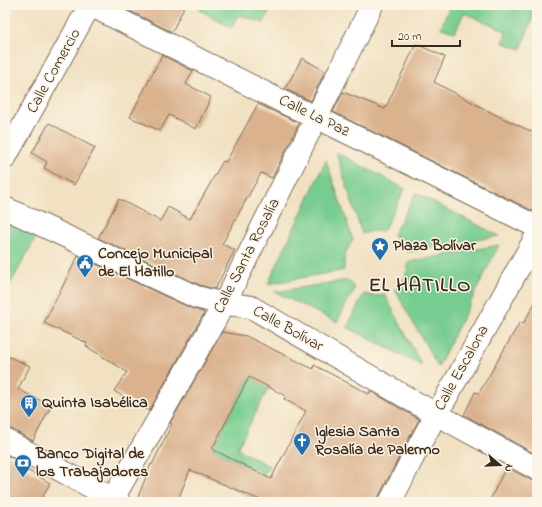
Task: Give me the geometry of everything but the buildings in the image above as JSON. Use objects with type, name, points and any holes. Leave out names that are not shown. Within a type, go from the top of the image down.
[{"type":"street","name":"Calle La Paz","points":[[90,5],[537,227]]},
{"type":"street","name":"Calle Comercio","points":[[5,158],[90,5]]},
{"type":"street","name":"Calle Santa Rosalía","points":[[114,501],[224,304],[372,5]]},
{"type":"street","name":"Calle Bolívar","points":[[5,208],[196,297],[224,304],[251,307],[437,414],[537,469]]},
{"type":"street","name":"Calle Escalona","points":[[390,502],[426,430],[437,414],[537,235]]},
{"type":"street","points":[[5,440],[114,501]]},
{"type":"green space","points":[[202,5],[272,5],[264,23],[239,15],[231,28],[200,10]]},
{"type":"green space","points":[[450,5],[537,6],[521,49],[503,43],[506,31],[464,13],[455,32],[441,28]]},
{"type":"green space","points":[[336,152],[405,189],[383,231],[372,231],[362,234]]},
{"type":"green space","points":[[326,160],[353,240],[346,254],[344,270],[268,284]]},
{"type":"green space","points":[[416,193],[499,236],[407,252],[401,242],[393,235]]},
{"type":"green space","points":[[5,219],[36,237],[7,290],[5,289]]},
{"type":"green space","points":[[499,245],[438,367],[395,290],[405,278],[409,262]]},
{"type":"green space","points":[[348,280],[355,288],[337,322],[275,292]]},
{"type":"green space","points":[[364,294],[374,296],[385,295],[422,366],[347,327]]},
{"type":"green space","points":[[249,377],[269,387],[237,449],[269,466],[252,498],[236,490],[247,467],[212,449]]},
{"type":"place","name":"Plaza Bolívar","points":[[380,261]]},
{"type":"place","name":"Concejo Municipal de El Hatillo","points":[[85,278]]},
{"type":"place","name":"Quinta Isabélica","points":[[29,418]]},
{"type":"place","name":"Iglesia Santa Rosalía de Palermo","points":[[302,456]]},
{"type":"place","name":"Banco Digital de los Trabajadores","points":[[23,478]]},
{"type":"district","name":"EL HATILLO","points":[[420,286]]}]
